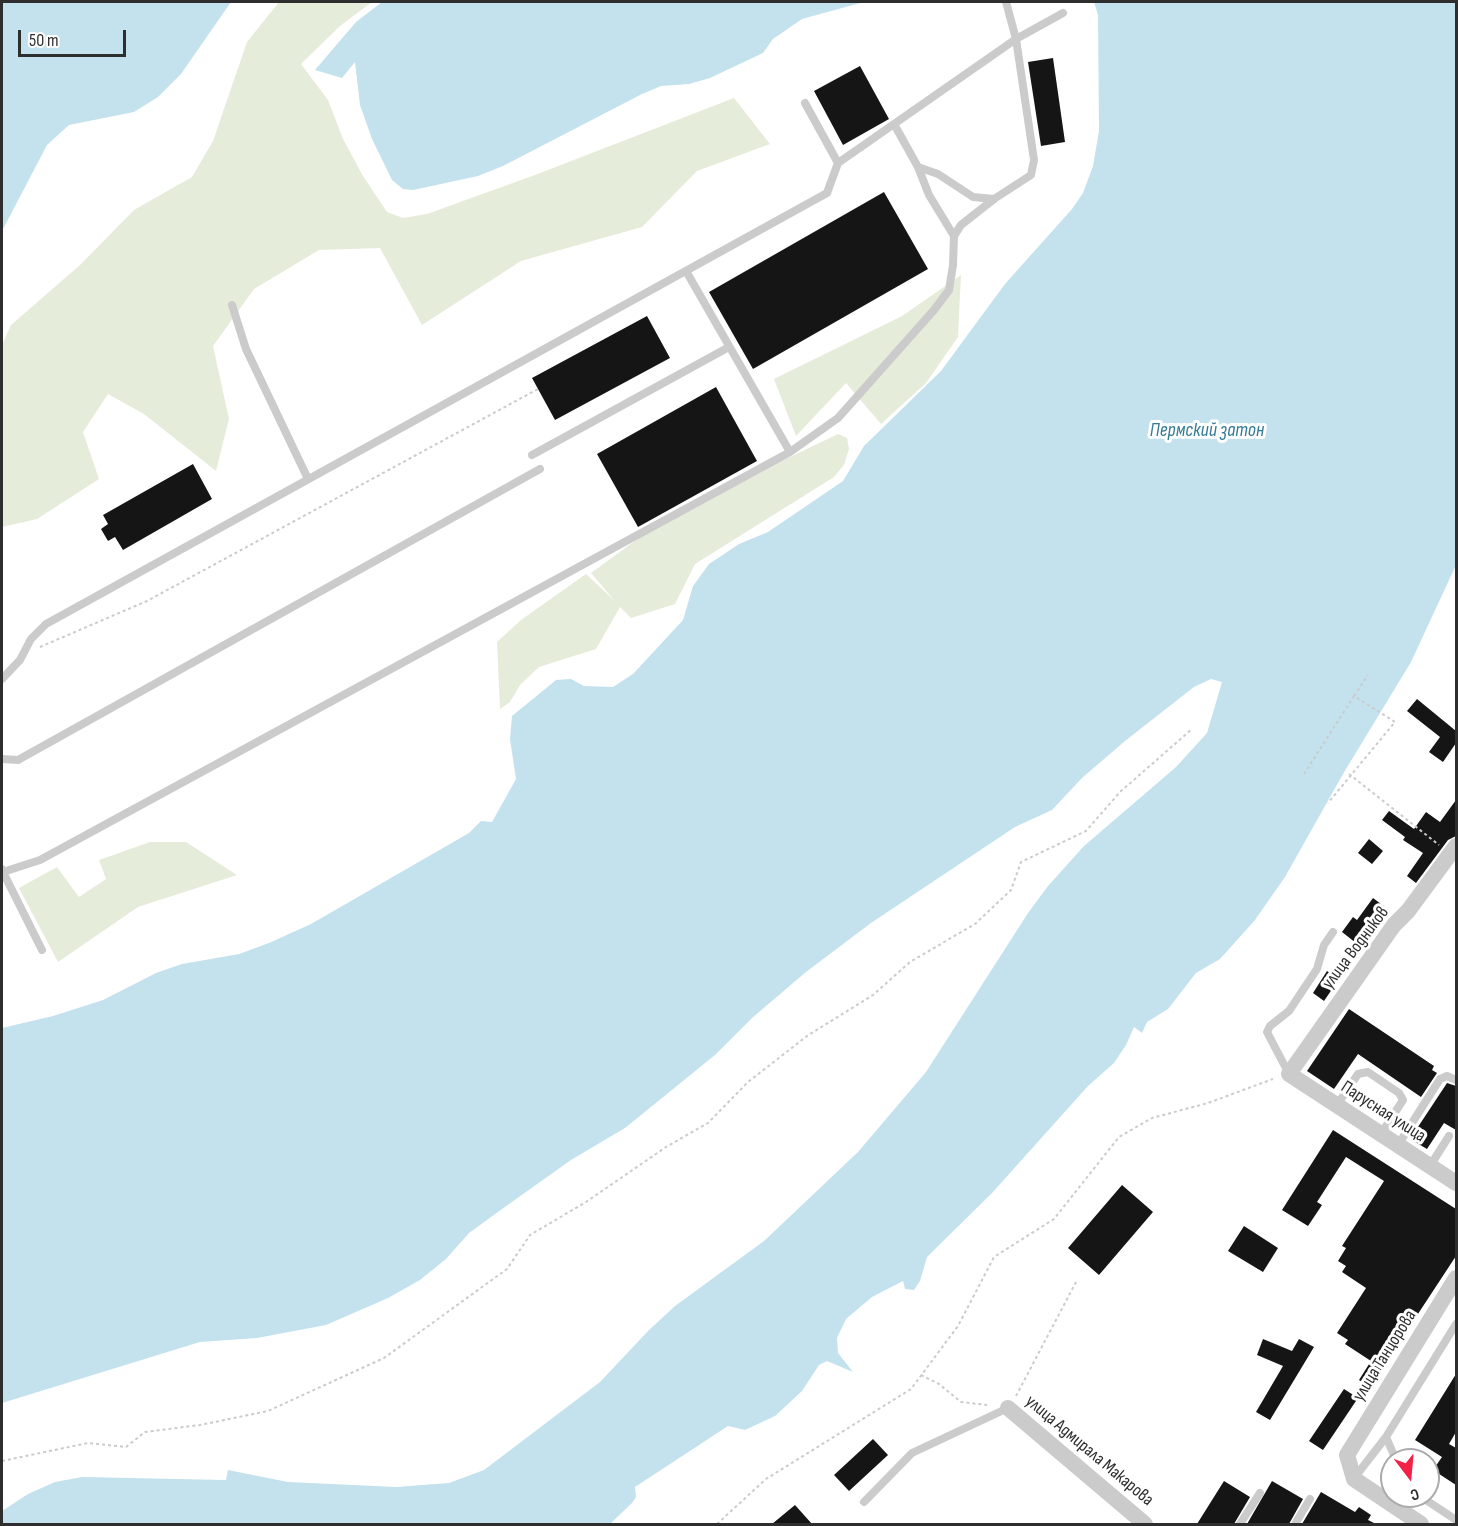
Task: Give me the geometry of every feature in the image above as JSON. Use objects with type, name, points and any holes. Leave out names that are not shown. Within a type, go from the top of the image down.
[{"type":"street","name":"улица Водников","points":[[1289,1074],[1394,925],[1454,850]]},
{"type":"street","name":"Парусная улица","points":[[1289,1074],[1456,1183]]},
{"type":"street","name":"улица Танцорова","points":[[1354,1479],[1347,1455],[1456,1278]]},
{"type":"street","name":"улица Адмирала Макарова","points":[[1008,1408],[1145,1524]]},
{"type":"street","points":[[1354,1479],[1421,1524]]},
{"type":"lane","points":[[42,950],[2,870],[40,860],[790,452],[838,418],[949,290],[954,236],[961,225],[994,199],[1031,175],[1034,167],[1016,39],[1006,2]]},
{"type":"lane","points":[[2,679],[15,667],[31,639],[46,624],[827,193],[838,163],[1016,39],[1063,13]]},
{"type":"lane","points":[[805,103],[838,163]]},
{"type":"lane","points":[[894,124],[918,167],[929,195],[954,236]]},
{"type":"lane","points":[[918,167],[938,174],[973,197],[994,199]]},
{"type":"lane","points":[[686,271],[790,452]]},
{"type":"lane","points":[[232,305],[246,349],[308,479]]},
{"type":"lane","points":[[532,455],[729,347]]},
{"type":"lane","points":[[2,759],[18,760],[540,469]]},
{"type":"lane","points":[[1289,1074],[1267,1032],[1270,1026],[1289,1011],[1317,969],[1324,945],[1333,932]]},
{"type":"lane","points":[[1337,1105],[1358,1074],[1368,1072],[1399,1093],[1403,1100],[1381,1134]]},
{"type":"lane","points":[[1398,1145],[1440,1079],[1447,1076],[1456,1080]]},
{"type":"lane","points":[[1430,1166],[1449,1136]]},
{"type":"lane","points":[[1354,1479],[1386,1437],[1456,1324]]},
{"type":"lane","points":[[864,1502],[912,1453],[1008,1408]]},
{"type":"lane","points":[[1386,1437],[1391,1448]]},
{"type":"lane","points":[[1240,1524],[1260,1493]]},
{"type":"lane","points":[[1295,1524],[1310,1499]]},
{"type":"lane","points":[[1438,1508],[1456,1520]]},
{"type":"path","points":[[24,652],[147,601],[538,389]]},
{"type":"path","points":[[1304,774],[1368,675]]},
{"type":"path","points":[[1328,803],[1349,774],[1395,722],[1354,696]]},
{"type":"path","points":[[2,1461],[88,1443],[126,1447],[145,1432],[200,1425],[268,1411],[384,1358],[507,1269],[530,1235],[586,1202],[666,1147],[708,1123],[748,1082],[807,1036],[873,995],[910,962],[975,924],[1011,890],[1021,862],[1086,831],[1120,792],[1192,729]]},
{"type":"path","points":[[1349,774],[1454,850]]},
{"type":"path","points":[[717,1524],[766,1479],[910,1389],[958,1326],[994,1257],[1054,1218],[1119,1137],[1152,1118],[1208,1103],[1289,1074]]},
{"type":"path","points":[[921,1375],[939,1384],[961,1402],[1008,1408],[1025,1384],[1076,1282]]},
{"type":"green space","points":[[279,2],[372,2],[340,26],[301,64],[328,100],[343,139],[363,176],[387,212],[403,218],[427,214],[535,175],[734,98],[770,144],[697,171],[642,227],[521,261],[422,325],[380,248],[319,250],[254,289],[213,346],[229,419],[216,471],[144,414],[108,394],[83,432],[99,479],[37,519],[2,527],[2,345],[11,325],[80,265],[134,210],[192,177],[213,141],[247,42]]},
{"type":"green space","points":[[961,275],[958,337],[926,383],[881,424],[846,383],[796,436],[774,379],[902,316]]},
{"type":"green space","points":[[838,434],[847,438],[849,449],[844,465],[834,477],[695,564],[675,604],[631,618],[620,607],[596,649],[539,667],[520,685],[510,702],[500,709],[497,642],[521,620],[586,574],[614,600],[591,573],[673,513]]},
{"type":"green space","points":[[150,842],[186,842],[237,875],[138,907],[58,962],[19,888],[57,867],[79,897],[106,879],[99,860]]},
{"type":"water","points":[[2,2],[231,2],[181,74],[158,97],[134,112],[69,125],[47,145],[2,231]]},
{"type":"water","points":[[382,2],[864,2],[802,19],[773,39],[763,53],[710,78],[689,84],[661,86],[642,94],[503,166],[478,176],[413,190],[403,189],[392,180],[372,139],[360,105],[355,62],[342,78],[315,70],[356,22]]},
{"type":"water","name":"Пермский затон","points":[[1094,2],[1456,2],[1456,565],[1411,662],[1343,774],[1285,877],[1255,920],[1220,959],[1196,973],[1168,1009],[1147,1022],[1142,1033],[1134,1027],[1114,1063],[1088,1086],[992,1193],[927,1257],[920,1281],[914,1290],[905,1289],[903,1281],[872,1297],[846,1319],[837,1338],[838,1353],[853,1372],[827,1361],[819,1365],[802,1391],[775,1416],[745,1430],[728,1426],[635,1487],[636,1497],[632,1503],[610,1524],[2,1524],[2,1511],[28,1494],[55,1482],[82,1477],[226,1480],[228,1470],[288,1482],[396,1487],[449,1483],[484,1470],[600,1382],[675,1306],[764,1241],[858,1152],[926,1072],[1028,913],[1048,886],[1084,846],[1176,767],[1207,733],[1222,682],[1211,679],[1194,687],[1125,741],[1082,778],[1052,810],[1015,827],[871,923],[806,972],[752,1018],[715,1055],[625,1128],[571,1160],[502,1209],[469,1233],[446,1259],[420,1280],[388,1298],[326,1325],[257,1338],[200,1342],[2,1403],[2,1028],[53,1016],[103,1000],[156,973],[182,964],[239,954],[269,943],[311,924],[469,833],[481,821],[492,822],[516,779],[510,739],[512,716],[556,680],[571,679],[584,686],[613,687],[633,674],[683,620],[693,586],[709,564],[739,544],[768,532],[843,481],[864,446],[941,371],[1005,284],[1072,209],[1083,193],[1093,166],[1099,131],[1098,15]]},
{"type":"building","points":[[1053,58],[1065,142],[1041,146],[1028,62]]},
{"type":"building","points":[[860,66],[889,119],[843,145],[814,91]]},
{"type":"building","points":[[884,192],[928,269],[753,369],[709,292]]},
{"type":"building","points":[[647,316],[670,358],[555,420],[532,378]]},
{"type":"building","points":[[716,387],[757,461],[638,527],[597,454]]},
{"type":"building","points":[[193,464],[212,499],[123,550],[115,537],[108,541],[101,529],[108,524],[103,515]]},
{"type":"building","points":[[1417,699],[1456,731],[1456,743],[1443,762],[1429,752],[1440,737],[1407,711]]},
{"type":"building","points":[[1456,800],[1456,836],[1448,840],[1416,883],[1407,876],[1423,853],[1403,840],[1405,837],[1382,820],[1389,811],[1414,829],[1426,812],[1440,822]]},
{"type":"building","points":[[1369,839],[1383,851],[1372,864],[1358,853]]},
{"type":"building","points":[[1373,898],[1389,910],[1377,928],[1371,924],[1356,943],[1342,932],[1353,917],[1357,920]]},
{"type":"building","points":[[1327,971],[1339,979],[1324,1001],[1313,993]]},
{"type":"building","points":[[1349,1009],[1434,1066],[1432,1070],[1437,1073],[1421,1097],[1358,1054],[1334,1089],[1307,1071]]},
{"type":"building","points":[[1447,1083],[1456,1086],[1456,1130],[1444,1123],[1427,1149],[1410,1139]]},
{"type":"building","points":[[1333,1130],[1456,1209],[1456,1256],[1370,1387],[1359,1380],[1371,1361],[1345,1344],[1348,1340],[1337,1333],[1366,1288],[1342,1272],[1346,1266],[1338,1261],[1346,1248],[1342,1246],[1384,1181],[1346,1157],[1317,1202],[1322,1205],[1308,1226],[1282,1210]]},
{"type":"building","points":[[1122,1185],[1153,1212],[1099,1275],[1068,1248]]},
{"type":"building","points":[[1244,1226],[1278,1248],[1263,1272],[1228,1251]]},
{"type":"building","points":[[1263,1339],[1292,1351],[1299,1339],[1314,1347],[1270,1420],[1256,1412],[1283,1366],[1257,1355]]},
{"type":"building","points":[[1456,1374],[1456,1432],[1449,1444],[1456,1448],[1456,1485],[1440,1475],[1442,1457],[1440,1448],[1428,1448],[1415,1440]]},
{"type":"building","points":[[1344,1389],[1358,1398],[1323,1450],[1309,1441]]},
{"type":"building","points":[[873,1439],[888,1455],[849,1491],[834,1475]]},
{"type":"building","points":[[1224,1481],[1250,1497],[1234,1524],[1197,1524]]},
{"type":"building","points":[[1272,1481],[1303,1499],[1289,1524],[1247,1524]]},
{"type":"building","points":[[1321,1492],[1355,1512],[1359,1507],[1371,1515],[1368,1520],[1376,1524],[1302,1524]]},
{"type":"building","points":[[795,1505],[812,1524],[772,1524]]}]
